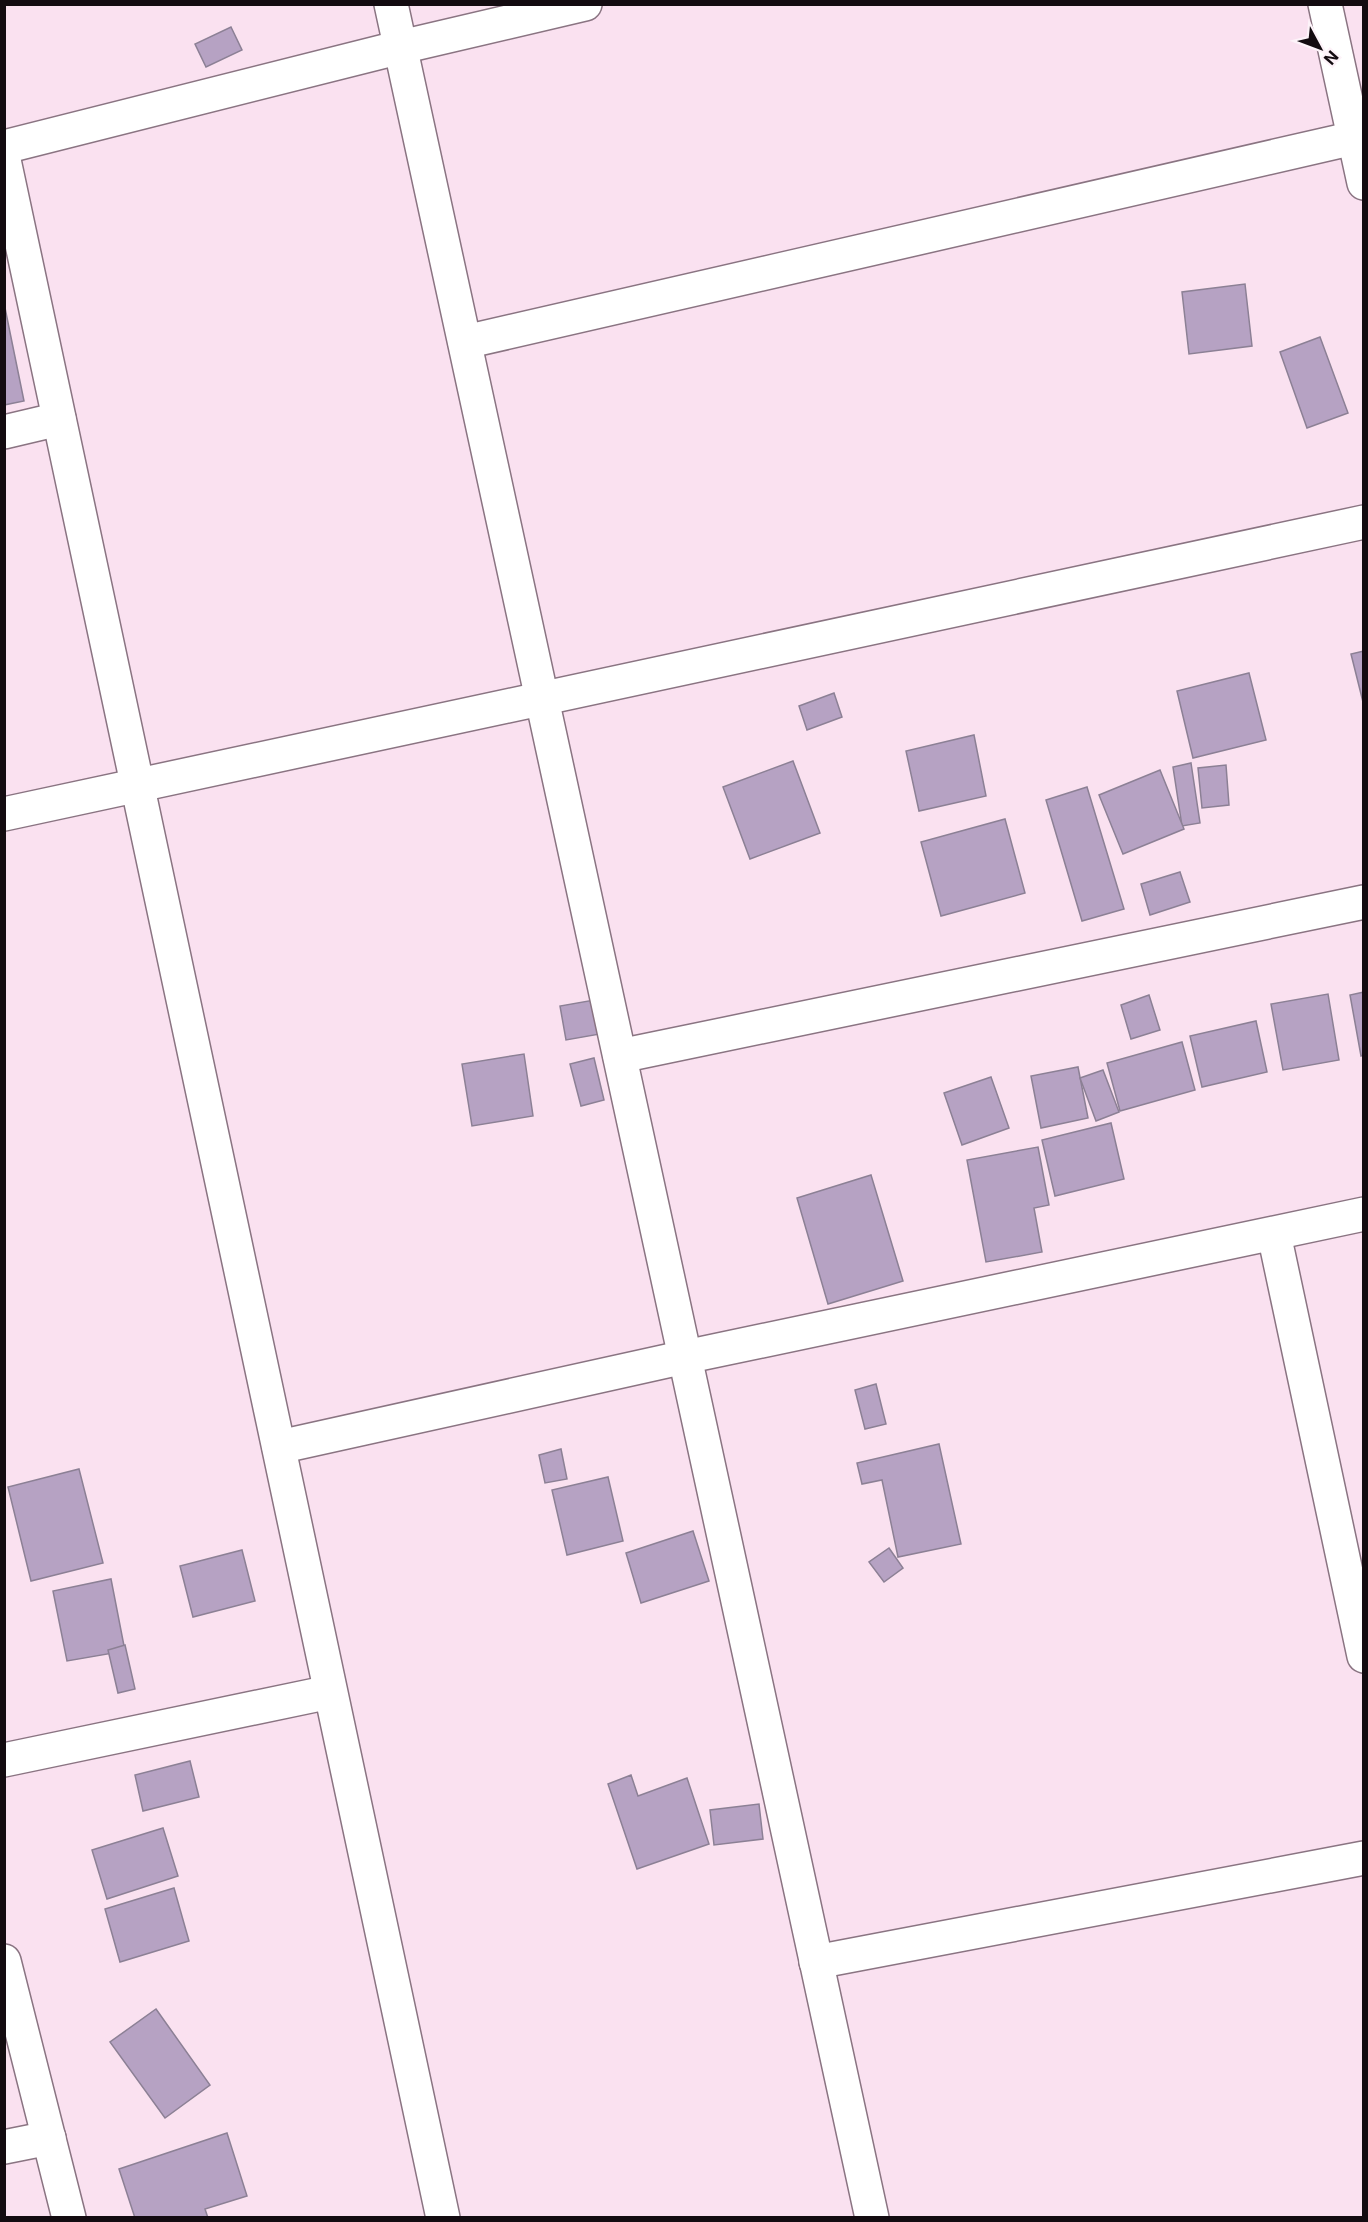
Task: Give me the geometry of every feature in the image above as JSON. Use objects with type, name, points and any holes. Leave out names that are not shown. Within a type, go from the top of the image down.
[{"type":"street","points":[[391,4],[872,2217]]},
{"type":"street","points":[[4,147],[400,46],[585,4]]},
{"type":"street","points":[[1325,4],[1364,183]]},
{"type":"street","points":[[465,342],[1354,138]]},
{"type":"street","points":[[4,160],[443,2217]]},
{"type":"street","points":[[4,432],[59,419]]},
{"type":"street","points":[[4,814],[1364,522]]},
{"type":"street","points":[[620,1056],[1364,902]]},
{"type":"street","points":[[279,1446],[685,1357],[1364,1214]]},
{"type":"street","points":[[1274,1234],[1364,1656]]},
{"type":"street","points":[[4,1760],[330,1692]]},
{"type":"street","points":[[816,1962],[1364,1858]]},
{"type":"street","points":[[4,1961],[69,2217]]},
{"type":"street","points":[[4,2146],[49,2138]]},
{"type":"building","points":[[231,27],[242,50],[206,67],[195,44]]},
{"type":"building","points":[[1245,284],[1252,346],[1189,354],[1182,292]]},
{"type":"building","points":[[4,303],[24,401],[4,405]]},
{"type":"building","points":[[1320,337],[1348,413],[1307,428],[1280,352]]},
{"type":"building","points":[[1364,651],[1364,706],[1351,654]]},
{"type":"building","points":[[1249,673],[1266,740],[1193,758],[1177,691]]},
{"type":"building","points":[[834,693],[842,717],[807,730],[799,706]]},
{"type":"building","points":[[974,735],[986,796],[919,811],[906,751]]},
{"type":"building","points":[[793,761],[820,833],[750,859],[723,787]]},
{"type":"building","points":[[1191,763],[1200,823],[1182,826],[1173,767]]},
{"type":"building","points":[[1226,765],[1229,805],[1202,808],[1198,768]]},
{"type":"building","points":[[1160,770],[1184,829],[1123,854],[1099,795]]},
{"type":"building","points":[[1087,787],[1124,909],[1082,921],[1046,800]]},
{"type":"building","points":[[1005,819],[1025,893],[941,916],[921,842]]},
{"type":"building","points":[[1180,872],[1190,902],[1150,915],[1141,884]]},
{"type":"building","points":[[1364,992],[1364,1055],[1361,1056],[1350,995]]},
{"type":"building","points":[[1328,994],[1339,1060],[1283,1070],[1271,1004]]},
{"type":"building","points":[[1149,995],[1160,1030],[1131,1039],[1121,1005]]},
{"type":"building","points":[[594,1000],[600,1034],[566,1040],[560,1006]]},
{"type":"building","points":[[1256,1021],[1267,1072],[1202,1087],[1190,1036]]},
{"type":"building","points":[[1182,1042],[1195,1090],[1120,1111],[1107,1063]]},
{"type":"building","points":[[524,1054],[533,1116],[472,1126],[462,1064]]},
{"type":"building","points":[[594,1058],[604,1100],[581,1106],[570,1064]]},
{"type":"building","points":[[1078,1067],[1088,1118],[1041,1128],[1031,1076]]},
{"type":"building","points":[[1103,1070],[1119,1112],[1096,1121],[1080,1078]]},
{"type":"building","points":[[991,1077],[1009,1128],[962,1145],[944,1093]]},
{"type":"building","points":[[1111,1123],[1124,1179],[1055,1196],[1042,1140]]},
{"type":"building","points":[[1038,1147],[1049,1205],[1034,1208],[1042,1252],[986,1262],[967,1160]]},
{"type":"building","points":[[871,1175],[903,1281],[828,1304],[797,1198]]},
{"type":"building","points":[[876,1384],[886,1424],[865,1429],[855,1390]]},
{"type":"building","points":[[939,1444],[961,1544],[898,1557],[882,1480],[862,1484],[857,1463]]},
{"type":"building","points":[[561,1449],[567,1479],[545,1483],[539,1455]]},
{"type":"building","points":[[79,1469],[103,1563],[31,1581],[8,1487]]},
{"type":"building","points":[[608,1477],[623,1541],[567,1555],[552,1490]]},
{"type":"building","points":[[693,1531],[709,1581],[641,1603],[626,1553]]},
{"type":"building","points":[[889,1548],[903,1568],[884,1582],[869,1562]]},
{"type":"building","points":[[242,1550],[255,1601],[193,1617],[180,1566]]},
{"type":"building","points":[[111,1579],[125,1651],[67,1661],[53,1591]]},
{"type":"building","points":[[125,1645],[135,1689],[118,1693],[108,1650]]},
{"type":"building","points":[[190,1761],[199,1797],[143,1811],[135,1775]]},
{"type":"building","points":[[631,1775],[638,1796],[687,1778],[709,1844],[637,1869],[608,1784]]},
{"type":"building","points":[[759,1804],[763,1839],[714,1845],[710,1810]]},
{"type":"building","points":[[163,1828],[178,1876],[107,1899],[92,1850]]},
{"type":"building","points":[[174,1888],[189,1941],[120,1962],[105,1909]]},
{"type":"building","points":[[156,2009],[210,2085],[165,2118],[110,2042]]},
{"type":"building","points":[[227,2133],[247,2196],[205,2209],[208,2218],[135,2218],[119,2169]]}]
